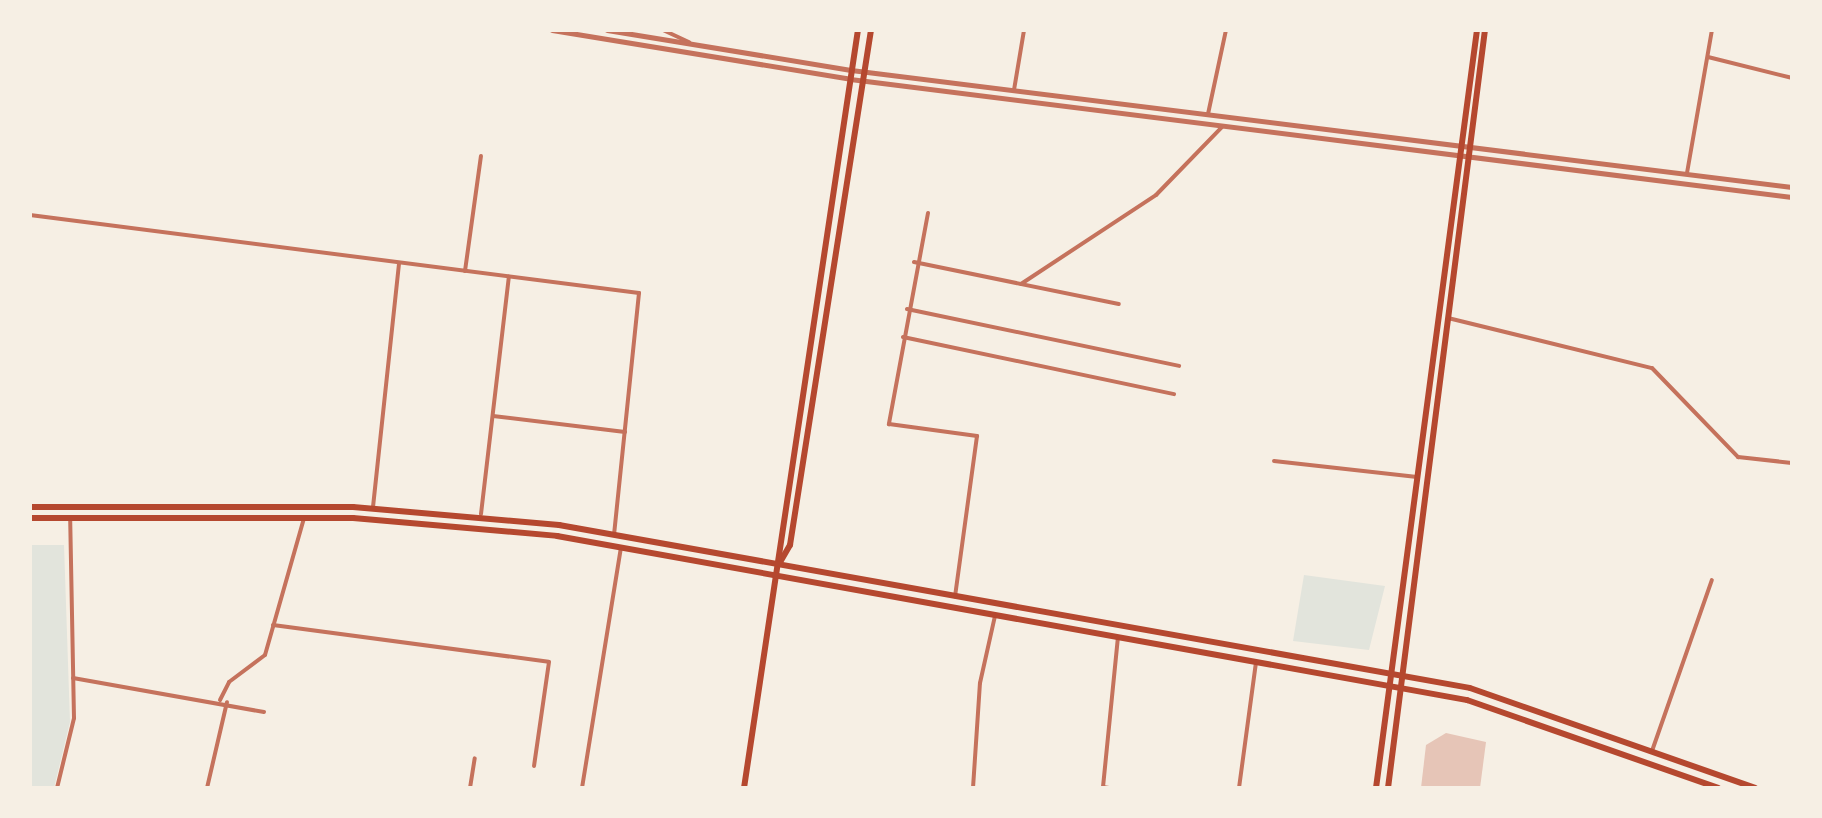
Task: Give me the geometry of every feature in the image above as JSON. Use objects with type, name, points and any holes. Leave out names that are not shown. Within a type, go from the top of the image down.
[{"type":"main road","points":[[744,788],[858,30]]},
{"type":"main road","points":[[779,564],[790,545],[871,30]]},
{"type":"main road","points":[[1388,788],[1447,318],[1477,30]]},
{"type":"main road","points":[[1465,148],[1485,30]]},
{"type":"main road","points":[[1376,788],[1417,477],[1464,158]]},
{"type":"main road","points":[[30,507],[373,508],[481,514],[614,535],[1495,694],[1755,788]]},
{"type":"main road","points":[[30,518],[304,518],[453,522],[621,547],[1491,706],[1718,788]]},
{"type":"street","points":[[552,30],[863,81],[1792,197]]},
{"type":"street","points":[[607,30],[864,72],[1792,187]]},
{"type":"street","points":[[663,30],[694,44]]},
{"type":"street","points":[[1014,90],[1024,30]]},
{"type":"street","points":[[1207,115],[1226,30]]},
{"type":"street","points":[[1687,175],[1712,30]]},
{"type":"street","points":[[1708,57],[1792,78]]},
{"type":"street","points":[[1021,284],[1156,195],[1222,127]]},
{"type":"street","points":[[465,271],[481,156]]},
{"type":"street","points":[[928,213],[914,262],[889,424],[977,436],[955,596]]},
{"type":"street","points":[[30,215],[639,293],[614,535]]},
{"type":"street","points":[[914,262],[1119,304]]},
{"type":"street","points":[[373,508],[399,263]]},
{"type":"street","points":[[481,514],[509,277]]},
{"type":"street","points":[[907,308],[1179,366]]},
{"type":"street","points":[[1447,318],[1652,368],[1738,457],[1792,463]]},
{"type":"street","points":[[903,337],[1174,394]]},
{"type":"street","points":[[493,416],[625,432]]},
{"type":"street","points":[[1274,461],[1417,477]]},
{"type":"street","points":[[57,788],[73,727],[70,518]]},
{"type":"street","points":[[220,700],[235,676],[260,664],[304,518]]},
{"type":"street","points":[[582,788],[621,547]]},
{"type":"street","points":[[1652,751],[1712,580]]},
{"type":"street","points":[[973,788],[980,683],[995,616]]},
{"type":"street","points":[[273,625],[549,662],[534,766]]},
{"type":"street","points":[[1109,788],[1103,787],[1118,638]]},
{"type":"street","points":[[1239,788],[1256,663]]},
{"type":"street","points":[[73,678],[220,700],[264,712]]},
{"type":"street","points":[[207,788],[227,702]]},
{"type":"street","points":[[470,788],[475,758]]},
{"type":"shaded area","points":[[30,545],[64,545],[70,722],[54,788],[30,788]]},
{"type":"shaded area","points":[[1304,575],[1385,586],[1369,650],[1293,641]]},
{"type":"building","points":[[1446,733],[1486,742],[1480,788],[1421,788],[1426,745]]}]
